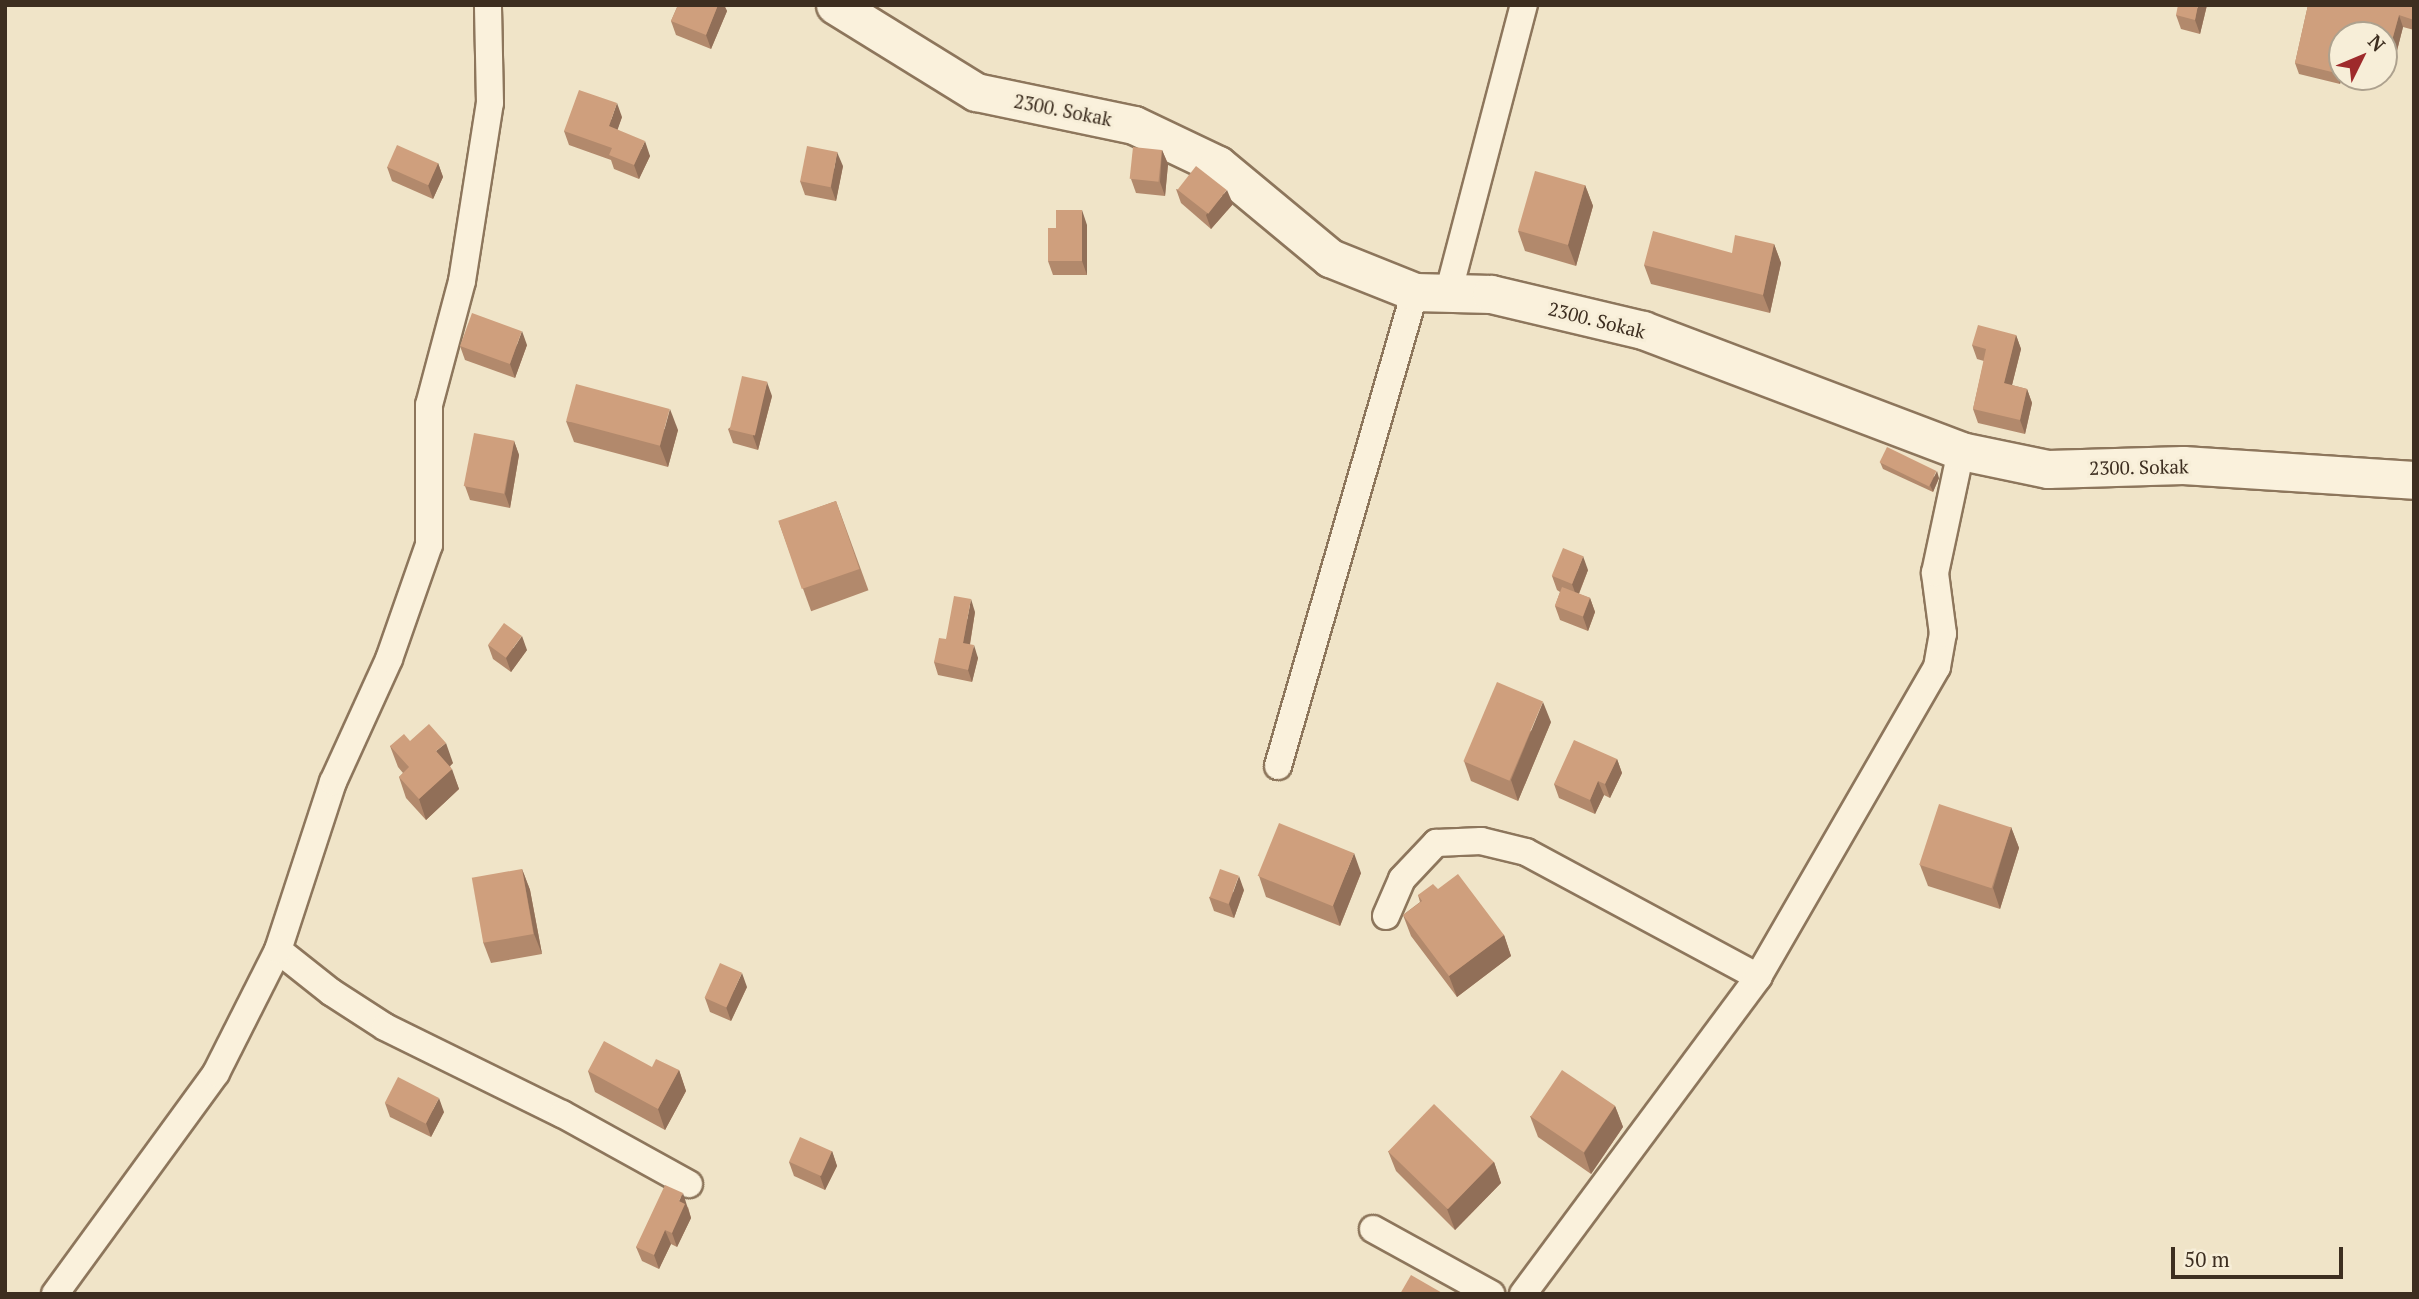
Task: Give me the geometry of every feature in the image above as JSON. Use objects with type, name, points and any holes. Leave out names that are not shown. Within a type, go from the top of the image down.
[{"type":"street","points":[[55,1294],[216,1073],[278,950],[333,782],[389,659],[429,545],[429,405],[462,281],[490,103],[488,5]]},
{"type":"street","name":"2300. Sokak","points":[[835,5],[976,92],[1134,125],[1218,164],[1330,258],[1432,293],[1491,295],[1643,330],[1961,451],[2048,469],[2183,465],[2414,480]]},
{"type":"street","points":[[1278,766],[1524,5]]},
{"type":"street","points":[[1522,1294],[1758,977],[1937,667],[1943,634],[1935,573],[1961,451]]},
{"type":"street","points":[[1385,916],[1402,879],[1436,843],[1481,841],[1526,852],[1758,977]]},
{"type":"street","points":[[278,950],[331,992],[385,1027],[562,1114],[689,1184]]},
{"type":"street","points":[[1373,1229],[1491,1294]]},
{"type":"building","points":[[678,5],[718,5],[706,35],[671,21]]},
{"type":"building","points":[[2178,5],[2198,5],[2195,20],[2176,15]]},
{"type":"building","points":[[2308,5],[2414,5],[2414,20],[2399,15],[2397,21],[2328,21],[2328,71],[2295,63]]},
{"type":"building","points":[[579,90],[617,103],[609,126],[645,141],[634,165],[609,155],[612,148],[564,131]]},
{"type":"building","points":[[397,145],[438,163],[428,185],[387,167]]},
{"type":"building","points":[[807,146],[837,152],[831,187],[800,181]]},
{"type":"building","points":[[1133,147],[1162,150],[1158,182],[1130,179]]},
{"type":"building","points":[[1196,166],[1227,190],[1208,214],[1178,190]]},
{"type":"building","points":[[1535,171],[1585,185],[1568,245],[1518,231]]},
{"type":"building","points":[[1056,210],[1082,210],[1082,261],[1048,261],[1048,228],[1056,228]]},
{"type":"building","points":[[1653,231],[1732,253],[1735,235],[1774,244],[1763,295],[1644,265]]},
{"type":"building","points":[[472,313],[522,331],[510,364],[460,346]]},
{"type":"building","points":[[1978,325],[2016,335],[2004,383],[2027,389],[2020,420],[1973,409],[1986,349],[1972,345]]},
{"type":"building","points":[[742,376],[767,382],[755,435],[730,430]]},
{"type":"building","points":[[576,384],[670,409],[660,446],[566,421]]},
{"type":"building","points":[[474,433],[514,441],[504,494],[464,486]]},
{"type":"building","points":[[1887,447],[1936,471],[1929,486],[1880,462]]},
{"type":"building","points":[[836,501],[859,569],[802,589],[778,521]]},
{"type":"building","points":[[1563,548],[1583,556],[1572,584],[1552,576]]},
{"type":"building","points":[[1562,587],[1590,598],[1583,616],[1555,606]]},
{"type":"building","points":[[954,596],[971,599],[963,643],[974,645],[968,670],[934,662],[939,638],[946,639]]},
{"type":"building","points":[[504,623],[522,636],[506,658],[488,645]]},
{"type":"building","points":[[1497,682],[1543,702],[1509,781],[1463,761]]},
{"type":"building","points":[[429,724],[446,743],[436,751],[452,769],[419,799],[399,777],[409,767],[390,746],[404,734],[410,741]]},
{"type":"building","points":[[1574,740],[1617,759],[1605,784],[1598,781],[1590,800],[1554,784]]},
{"type":"building","points":[[1939,804],[2011,827],[1992,888],[1919,865]]},
{"type":"building","points":[[1279,823],[1354,853],[1333,906],[1258,876]]},
{"type":"building","points":[[522,869],[533,934],[483,943],[472,878]]},
{"type":"building","points":[[1220,869],[1239,876],[1229,904],[1210,897]]},
{"type":"building","points":[[1458,874],[1504,935],[1449,976],[1403,915],[1422,901],[1418,895],[1433,884],[1438,889]]},
{"type":"building","points":[[720,963],[742,973],[726,1007],[705,998]]},
{"type":"building","points":[[604,1041],[652,1067],[656,1059],[679,1070],[658,1109],[588,1071]]},
{"type":"building","points":[[1562,1070],[1615,1106],[1584,1152],[1531,1116]]},
{"type":"building","points":[[398,1077],[439,1098],[426,1124],[385,1103]]},
{"type":"building","points":[[1434,1104],[1494,1162],[1448,1209],[1388,1151]]},
{"type":"building","points":[[800,1137],[832,1151],[821,1176],[789,1162]]},
{"type":"building","points":[[665,1185],[683,1193],[679,1201],[685,1204],[672,1233],[665,1230],[654,1255],[636,1247]]},
{"type":"building","points":[[1411,1275],[1444,1294],[1400,1294]]}]
